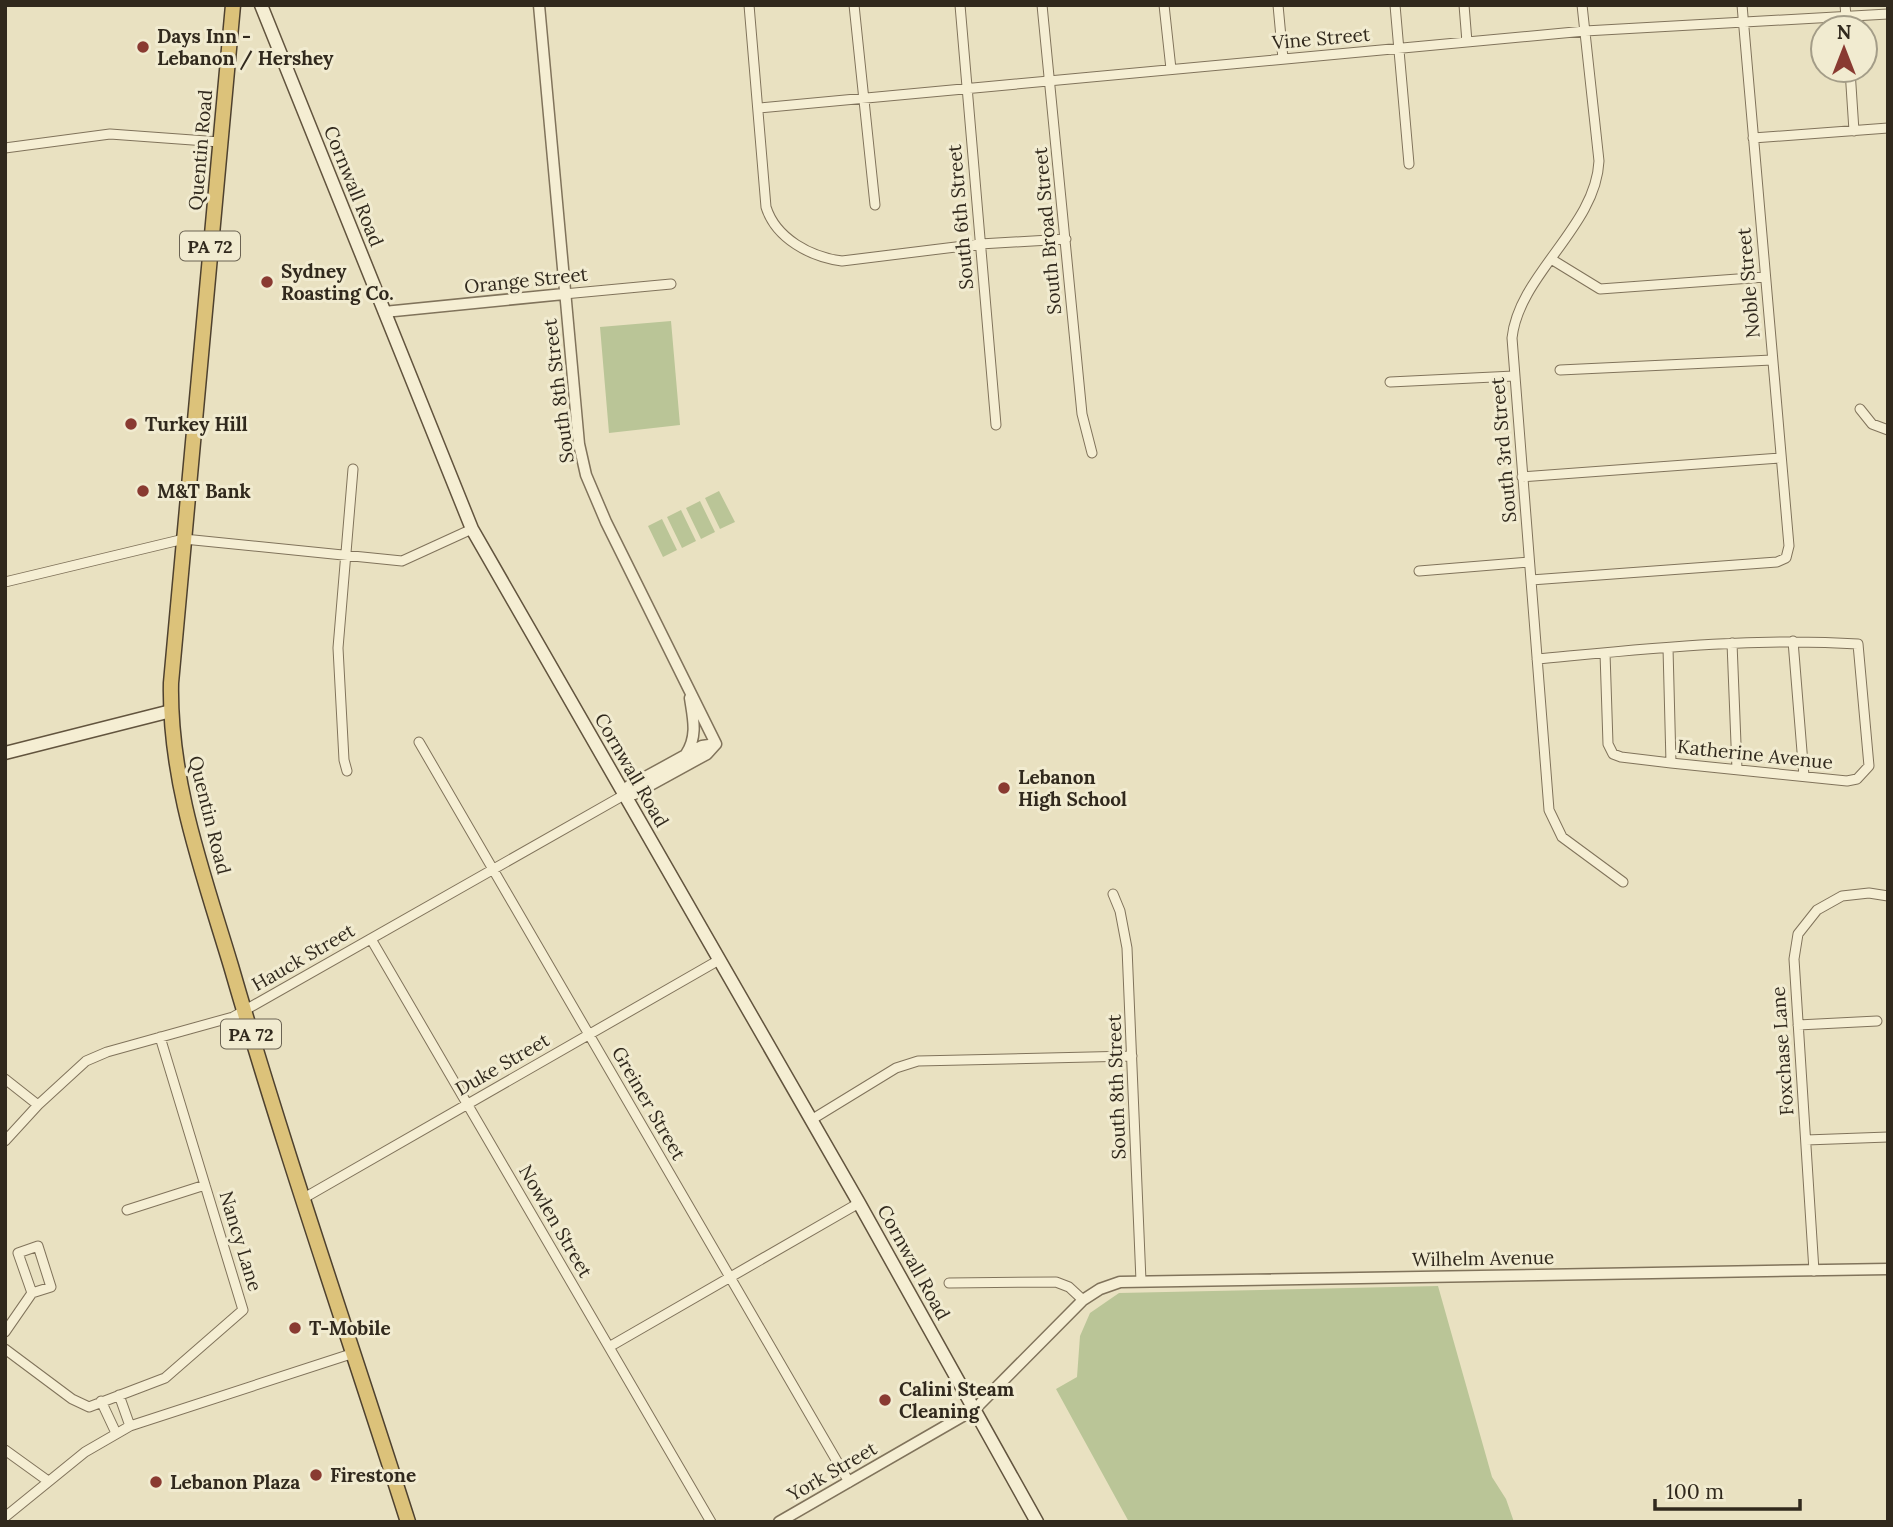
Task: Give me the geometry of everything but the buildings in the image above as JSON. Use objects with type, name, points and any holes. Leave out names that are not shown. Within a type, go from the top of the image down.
[{"type":"highway","name":"Quentin Road","points":[[233,5],[171,683],[176,771],[244,1011],[408,1522]]},
{"type":"main road","name":"Cornwall Road","points":[[261,5],[472,529],[859,1203],[1037,1522]]},
{"type":"main road","points":[[5,753],[171,711]]},
{"type":"street","name":"South 8th Street","points":[[539,5],[577,425],[586,475],[606,523],[716,744]]},
{"type":"street","points":[[749,5],[766,207],[770,218],[798,247],[823,259],[842,261],[980,244],[1066,239]]},
{"type":"street","points":[[854,5],[875,205]]},
{"type":"street","name":"South 6th Street","points":[[960,5],[996,425]]},
{"type":"street","name":"South Broad Street","points":[[1042,5],[1082,414],[1092,453]]},
{"type":"street","points":[[1164,5],[1171,69]]},
{"type":"street","points":[[1278,5],[1283,59]]},
{"type":"street","points":[[1395,5],[1409,164]]},
{"type":"street","points":[[1464,5],[1467,42]]},
{"type":"street","name":"South 3rd Street","points":[[1582,5],[1599,161],[1598,176],[1591,198],[1518,311],[1512,338],[1549,810],[1562,837],[1570,845],[1623,882]]},
{"type":"street","name":"Noble Street","points":[[1531,580],[1777,562],[1786,558],[1789,546],[1742,5]]},
{"type":"street","name":"Vine Street","points":[[759,108],[1585,31],[1743,23],[1809,23]]},
{"type":"street","points":[[1851,84],[1854,131]]},
{"type":"street","points":[[1753,138],[1888,128]]},
{"type":"street","points":[[5,148],[110,134],[220,142]]},
{"type":"street","points":[[1551,259],[1601,289],[1765,276]]},
{"type":"street","name":"Orange Street","points":[[384,312],[671,284]]},
{"type":"street","points":[[1560,370],[1772,360]]},
{"type":"street","points":[[1390,382],[1514,376]]},
{"type":"street","points":[[1860,409],[1872,424],[1888,430]]},
{"type":"street","points":[[1522,477],[1781,458]]},
{"type":"street","points":[[347,771],[344,760],[338,648],[353,469]]},
{"type":"street","points":[[5,582],[184,539],[402,561],[472,529]]},
{"type":"street","points":[[1419,571],[1529,562]]},
{"type":"street","points":[[1537,659],[1732,643],[1793,641],[1804,776]]},
{"type":"street","name":"Katherine Avenue","points":[[1605,653],[1608,744],[1613,754],[1671,763],[1847,781],[1857,779],[1869,766],[1857,645],[1793,641]]},
{"type":"street","points":[[1732,643],[1737,769]]},
{"type":"street","points":[[1668,648],[1671,763]]},
{"type":"street","points":[[685,755],[691,747],[694,732],[688,689]]},
{"type":"street","name":"Greiner Street","points":[[419,742],[849,1482]]},
{"type":"street","name":"Hauck Street","points":[[624,795],[629,786],[702,746],[716,744]]},
{"type":"street","name":"Hauck Street","points":[[5,1141],[76,1069],[95,1056],[233,1017],[624,795],[634,794],[707,754],[716,744]]},
{"type":"street","name":"Foxchase Lane","points":[[1814,1271],[1794,959],[1798,934],[1817,909],[1842,896],[1869,893],[1888,895]]},
{"type":"street","name":"South 8th Street","points":[[1113,894],[1123,922],[1127,948],[1141,1281]]},
{"type":"street","name":"Nowlen Street","points":[[371,939],[711,1522]]},
{"type":"street","name":"Duke Street","points":[[304,1198],[719,960]]},
{"type":"street","points":[[1798,1025],[1877,1021]]},
{"type":"street","name":"Nancy Lane","points":[[119,1395],[165,1378],[243,1310],[160,1037]]},
{"type":"street","points":[[811,1119],[896,1068],[918,1061],[1132,1056]]},
{"type":"street","points":[[5,1079],[38,1105]]},
{"type":"street","points":[[1806,1139],[1888,1137]]},
{"type":"street","points":[[127,1210],[205,1185]]},
{"type":"street","points":[[609,1347],[859,1203]]},
{"type":"street","points":[[5,1332],[32,1293],[51,1287],[38,1246],[18,1253],[32,1293]]},
{"type":"street","name":"Wilhelm Avenue","points":[[975,1409],[1083,1300],[1110,1285],[1141,1281],[1888,1269]]},
{"type":"street","points":[[949,1283],[1056,1282],[1069,1287],[1083,1300]]},
{"type":"street","points":[[5,1349],[72,1399],[89,1407],[119,1395],[130,1426]]},
{"type":"street","points":[[5,1517],[85,1452],[130,1426],[354,1353]]},
{"type":"street","points":[[101,1401],[116,1433]]},
{"type":"street","name":"York Street","points":[[779,1522],[975,1409]]},
{"type":"street","points":[[5,1450],[48,1481]]},
{"type":"green space","points":[[671,321],[680,425],[609,433],[600,327]]},
{"type":"green space","points":[[719,491],[735,522],[720,529],[705,498]]},
{"type":"green space","points":[[700,501],[715,532],[701,539],[686,508]]},
{"type":"green space","points":[[681,510],[696,541],[682,548],[667,517]]},
{"type":"green space","points":[[662,519],[677,550],[663,557],[648,526]]},
{"type":"green space","points":[[1438,1286],[1492,1477],[1506,1499],[1514,1522],[1129,1522],[1056,1389],[1077,1377],[1080,1336],[1090,1313],[1119,1293]]},
{"type":"place","name":"Days Inn - Lebanon / Hershey","points":[[143,47]]},
{"type":"place","name":"Sydney Roasting Co.","points":[[267,282]]},
{"type":"place","name":"Turkey Hill","points":[[131,424]]},
{"type":"place","name":"M&T Bank","points":[[143,491]]},
{"type":"place","name":"Lebanon High School","points":[[1004,788]]},
{"type":"place","name":"T-Mobile","points":[[295,1328]]},
{"type":"place","name":"Calini Steam Cleaning","points":[[885,1400]]},
{"type":"place","name":"Firestone","points":[[316,1475]]},
{"type":"place","name":"Lebanon Plaza","points":[[156,1482]]}]
